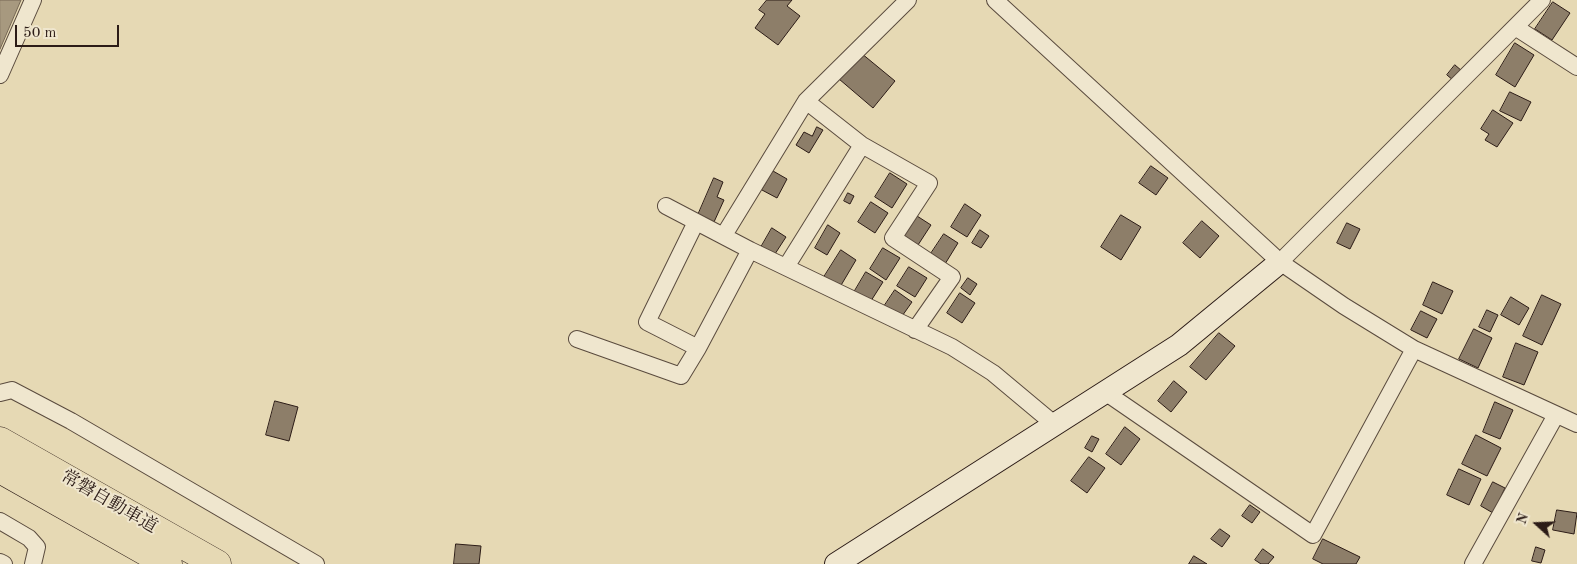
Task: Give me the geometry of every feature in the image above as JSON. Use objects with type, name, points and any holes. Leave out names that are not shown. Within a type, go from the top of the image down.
[{"type":"highway","name":"常磐自動車道","points":[[0,440],[217,564]]},
{"type":"highway","name":"常磐自動車道","points":[[0,469],[168,564]]},
{"type":"street","points":[[0,75],[33,0]]},
{"type":"street","points":[[724,235],[806,101],[908,0]]},
{"type":"street","points":[[994,0],[1280,262],[1344,306],[1414,349],[1577,424]]},
{"type":"street","points":[[836,564],[1180,345],[1280,262],[1542,0]]},
{"type":"street","points":[[1515,27],[1577,67]]},
{"type":"street","points":[[806,101],[862,145],[929,183],[893,238],[952,277],[916,330]]},
{"type":"street","points":[[786,267],[862,145]]},
{"type":"street","points":[[666,206],[750,250],[952,347],[993,373],[1054,424]]},
{"type":"street","points":[[696,222],[647,322],[698,348]]},
{"type":"street","points":[[576,339],[681,376],[750,250]]},
{"type":"street","points":[[1105,392],[1312,535],[1414,349]]},
{"type":"street","points":[[0,393],[12,390],[71,421],[316,564]]},
{"type":"street","points":[[1473,564],[1556,415]]},
{"type":"street","points":[[0,521],[29,538],[36,548],[33,564]]},
{"type":"street","points":[[0,562],[4,564]]},
{"type":"shaded area","points":[[0,0],[21,0],[0,49]]},
{"type":"building","points":[[767,0],[792,0],[787,6],[800,16],[778,45],[755,28],[765,14],[759,10]]},
{"type":"building","points":[[1553,2],[1570,13],[1552,40],[1535,29]]},
{"type":"building","points":[[1515,43],[1534,55],[1515,87],[1496,75]]},
{"type":"building","points":[[861,53],[895,81],[873,108],[839,79]]},
{"type":"building","points":[[1455,65],[1462,71],[1454,81],[1447,75]]},
{"type":"building","points":[[1510,92],[1531,102],[1521,121],[1500,111]]},
{"type":"building","points":[[1493,110],[1513,123],[1497,147],[1485,140],[1489,134],[1481,129]]},
{"type":"building","points":[[817,127],[823,130],[809,153],[796,145],[804,132],[812,136]]},
{"type":"building","points":[[1151,166],[1168,178],[1156,195],[1139,183]]},
{"type":"building","points":[[773,171],[787,179],[777,198],[762,190]]},
{"type":"building","points":[[890,173],[907,184],[892,208],[875,197]]},
{"type":"building","points":[[714,178],[723,182],[717,197],[724,200],[714,222],[698,215]]},
{"type":"building","points":[[848,193],[854,196],[850,204],[844,201]]},
{"type":"building","points":[[871,202],[888,213],[875,233],[858,222]]},
{"type":"building","points":[[965,204],[981,215],[967,237],[951,227]]},
{"type":"building","points":[[1121,215],[1141,227],[1121,260],[1101,247]]},
{"type":"building","points":[[917,216],[931,225],[918,245],[904,236]]},
{"type":"building","points":[[1202,221],[1219,236],[1200,258],[1183,243]]},
{"type":"building","points":[[1347,223],[1360,229],[1350,249],[1337,243]]},
{"type":"building","points":[[828,225],[840,233],[827,255],[815,248]]},
{"type":"building","points":[[772,228],[786,237],[773,257],[760,249]]},
{"type":"building","points":[[980,230],[989,236],[981,248],[972,243]]},
{"type":"building","points":[[944,234],[958,243],[945,264],[930,255]]},
{"type":"building","points":[[883,248],[900,258],[886,280],[870,269]]},
{"type":"building","points":[[841,250],[856,260],[840,287],[824,277]]},
{"type":"building","points":[[909,267],[927,278],[915,297],[897,286]]},
{"type":"building","points":[[866,272],[883,282],[869,304],[853,294]]},
{"type":"building","points":[[968,278],[977,284],[970,295],[961,288]]},
{"type":"building","points":[[1433,282],[1453,291],[1442,314],[1423,305]]},
{"type":"building","points":[[895,290],[912,302],[900,319],[883,308]]},
{"type":"building","points":[[960,293],[975,303],[962,323],[947,313]]},
{"type":"building","points":[[1542,295],[1561,304],[1542,345],[1523,336]]},
{"type":"building","points":[[1511,297],[1529,308],[1519,325],[1501,315]]},
{"type":"building","points":[[1487,310],[1498,315],[1490,332],[1479,327]]},
{"type":"building","points":[[1421,311],[1437,319],[1427,338],[1411,330]]},
{"type":"building","points":[[1474,329],[1492,338],[1478,368],[1459,359]]},
{"type":"building","points":[[1219,333],[1235,346],[1206,380],[1190,367]]},
{"type":"building","points":[[1516,343],[1538,352],[1524,385],[1503,377]]},
{"type":"building","points":[[1174,381],[1187,392],[1171,412],[1158,401]]},
{"type":"building","points":[[275,401],[298,407],[289,441],[266,435]]},
{"type":"building","points":[[1495,402],[1513,410],[1500,439],[1483,432]]},
{"type":"building","points":[[1125,427],[1140,439],[1121,465],[1106,454]]},
{"type":"building","points":[[1476,435],[1501,448],[1487,476],[1462,464]]},
{"type":"building","points":[[1092,436],[1099,439],[1092,452],[1085,448]]},
{"type":"building","points":[[1089,457],[1105,468],[1087,493],[1071,481]]},
{"type":"building","points":[[1459,469],[1481,479],[1469,505],[1447,495]]},
{"type":"building","points":[[1493,482],[1505,488],[1493,513],[1481,506]]},
{"type":"building","points":[[1250,505],[1260,512],[1252,523],[1242,516]]},
{"type":"building","points":[[1557,510],[1577,513],[1574,534],[1553,530]]},
{"type":"building","points":[[1220,529],[1230,536],[1222,547],[1211,539]]},
{"type":"building","points":[[1323,539],[1360,557],[1356,564],[1323,564],[1313,559]]},
{"type":"building","points":[[456,544],[481,546],[479,564],[454,564]]},
{"type":"building","points":[[1536,547],[1545,550],[1541,563],[1532,561]]},
{"type":"building","points":[[1263,549],[1274,557],[1268,564],[1261,564],[1255,560]]},
{"type":"building","points":[[1194,556],[1207,564],[1189,564]]}]
